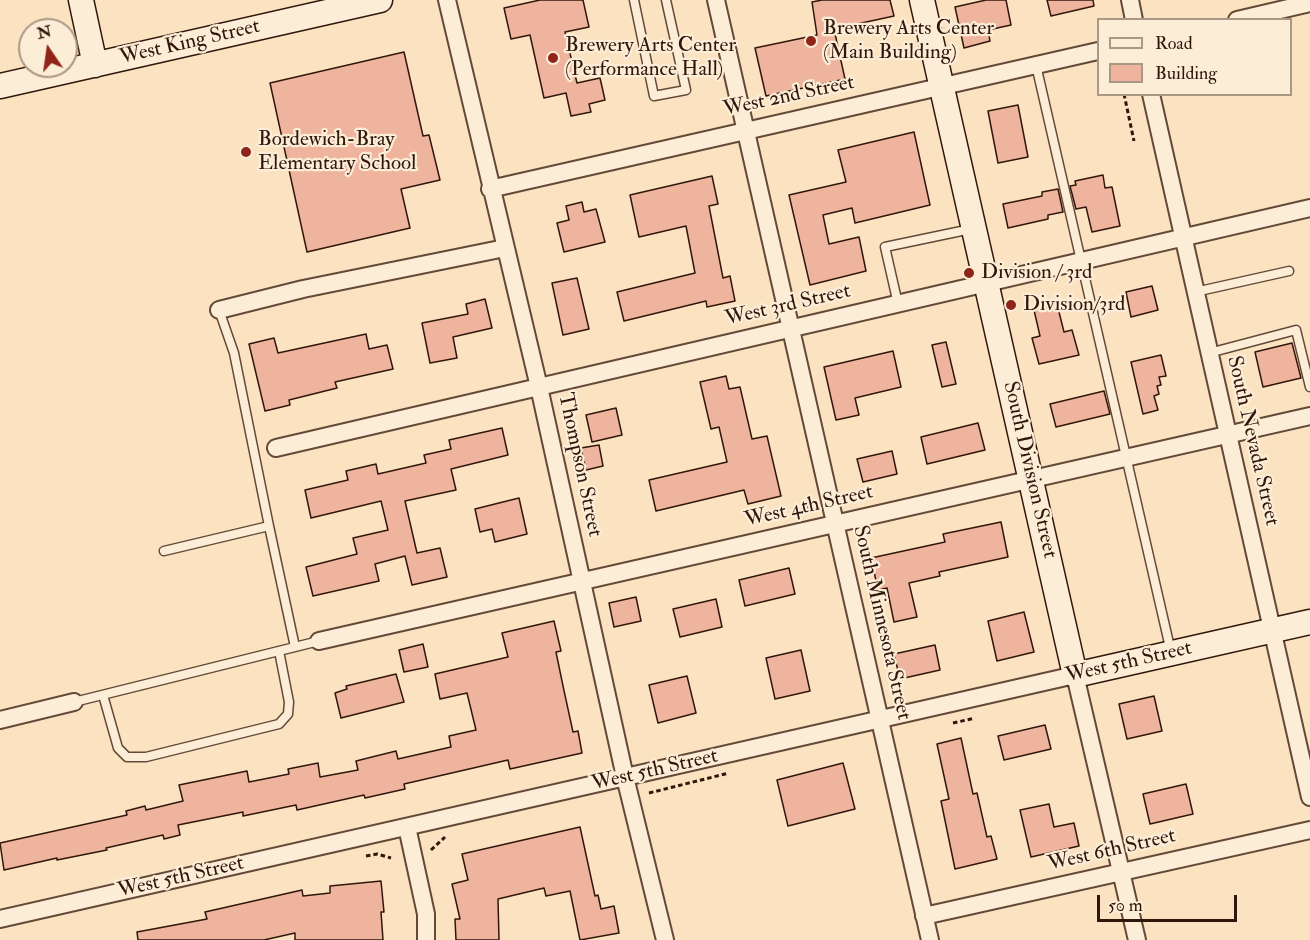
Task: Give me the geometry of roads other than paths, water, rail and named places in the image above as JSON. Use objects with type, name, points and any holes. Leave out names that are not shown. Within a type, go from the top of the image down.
[{"type":"street","points":[[81,0],[95,65]]},
{"type":"street","name":"West King Street","points":[[0,86],[380,0]]},
{"type":"street","name":"Thompson Street","points":[[447,0],[490,189],[539,387],[625,777],[665,940]]},
{"type":"street","name":"South Minnesota Street","points":[[716,0],[930,940]]},
{"type":"street","name":"South Division Street","points":[[922,0],[1137,940]]},
{"type":"street","points":[[1130,0],[1134,18]]},
{"type":"street","points":[[1246,18],[1310,3]]},
{"type":"street","name":"West 2nd Street","points":[[490,189],[1097,51]]},
{"type":"street","name":"South Nevada Street","points":[[1151,96],[1310,797]]},
{"type":"street","name":"West 3rd Street","points":[[276,448],[1310,208]]},
{"type":"street","points":[[219,310],[303,289],[505,248]]},
{"type":"street","name":"West 4th Street","points":[[319,641],[1310,416]]},
{"type":"street","name":"West 5th Street","points":[[0,919],[1310,622]]},
{"type":"street","points":[[0,720],[74,702]]},
{"type":"street","points":[[406,827],[426,914],[426,940]]},
{"type":"street","name":"West 6th Street","points":[[924,916],[1310,830]]},
{"type":"lane","points":[[634,0],[654,96],[686,90],[666,0]]},
{"type":"lane","points":[[1036,65],[1171,653]]},
{"type":"lane","points":[[898,303],[885,248],[974,228]]},
{"type":"lane","points":[[1195,292],[1289,271]]},
{"type":"lane","points":[[219,310],[234,353],[296,647]]},
{"type":"lane","points":[[1209,353],[1296,330],[1310,387]]},
{"type":"lane","points":[[164,551],[269,526]]},
{"type":"lane","points":[[74,702],[319,641]]},
{"type":"lane","points":[[103,695],[118,748],[127,757],[146,756],[279,724],[288,714],[289,702],[279,651]]},
{"type":"place","name":"Brewery Arts Center (Main Building)","points":[[811,41]]},
{"type":"place","name":"Brewery Arts Center (Performance Hall)","points":[[553,58]]},
{"type":"place","name":"Bordewich-Bray Elementary School","points":[[246,152]]},
{"type":"place","name":"Division / 3rd","points":[[969,273]]},
{"type":"place","name":"Division/3rd","points":[[1011,305]]}]
